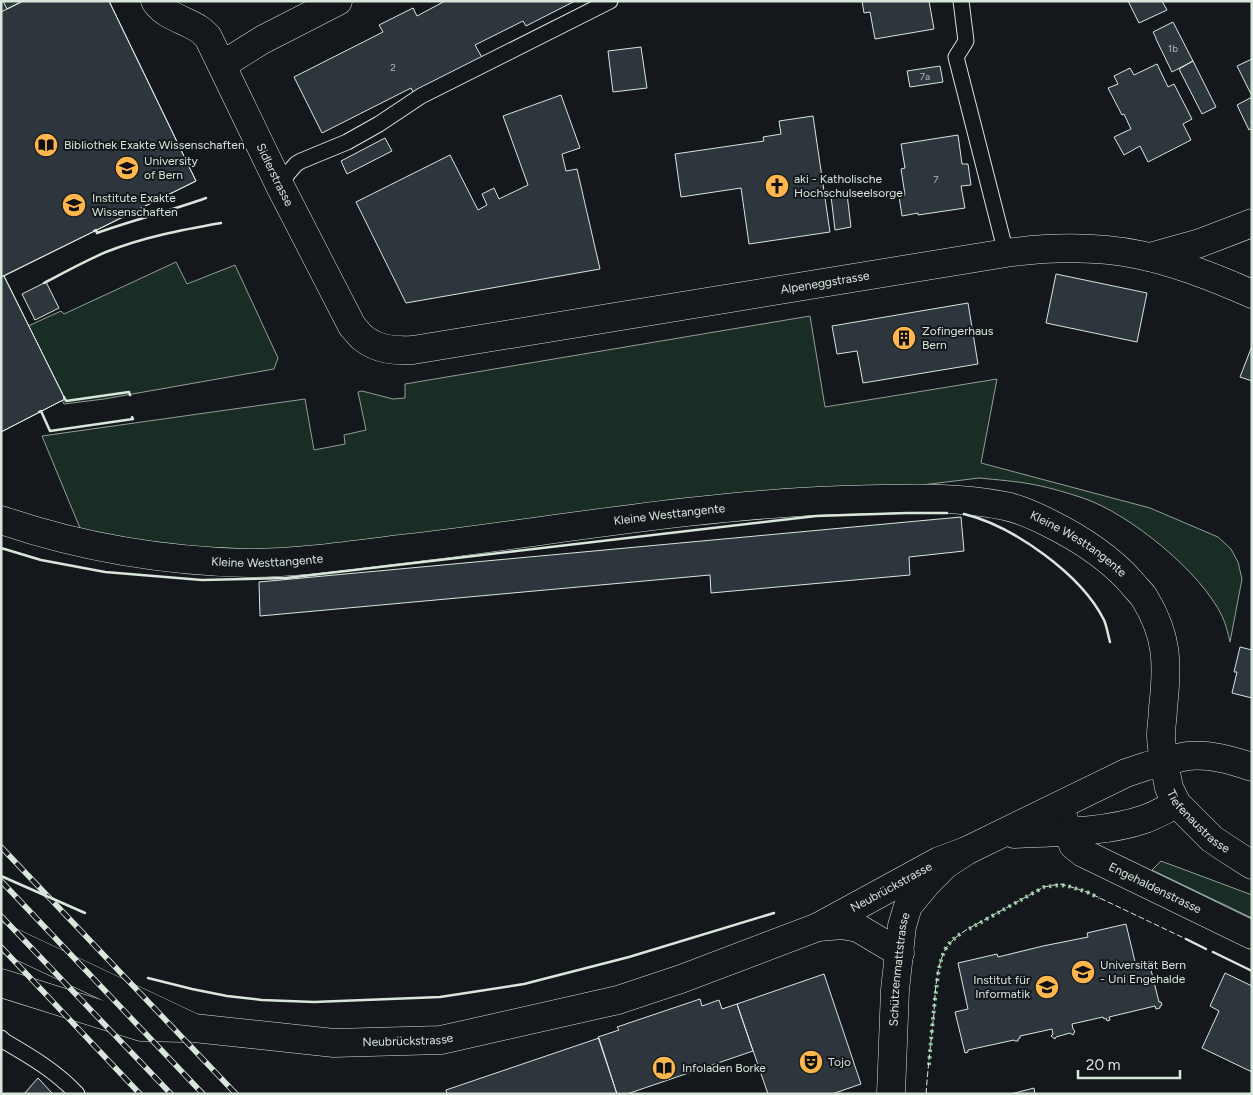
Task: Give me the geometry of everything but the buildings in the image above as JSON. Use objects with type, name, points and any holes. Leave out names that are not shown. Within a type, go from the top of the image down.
[{"type":"main road","name":"Sidlerstrasse","points":[[155,1],[159,8],[200,29],[208,37],[279,184],[352,326],[364,339],[379,347],[392,350]]},
{"type":"main road","points":[[222,65],[262,40],[338,1]]},
{"type":"main road","points":[[1150,257],[1200,243],[1252,223]]},
{"type":"main road","name":"Alpeneggstrasse","points":[[392,350],[413,350],[1034,250],[1067,248],[1117,251],[1150,257],[1216,278],[1252,294]]},
{"type":"main road","name":"Kleine Westtangente","points":[[1,520],[87,545],[154,556],[249,563],[342,556],[693,511],[751,506],[820,501],[923,499],[1007,506],[1034,516],[1069,533],[1120,569],[1142,594],[1155,617],[1164,641],[1166,667],[1160,736],[1164,762]]},
{"type":"main road","points":[[1164,762],[1187,756],[1209,756],[1226,759],[1252,768]]},
{"type":"main road","name":"Tiefenaustrasse","points":[[1164,762],[1169,788],[1177,804],[1212,839],[1252,865]]},
{"type":"main road","name":"Schützenmattstrasse","points":[[891,1094],[895,990],[902,926],[908,906],[945,865],[966,851],[1002,834],[1063,819],[1126,774],[1164,762]]},
{"type":"main road","name":"Schützenmattstrasse","points":[[1063,819],[1092,830],[1128,823],[1154,815],[1177,804]]},
{"type":"main road","name":"Engehaldenstrasse","points":[[1063,819],[1073,845],[1083,853],[1252,935]]},
{"type":"main road","name":"Neubrückstrasse","points":[[1,937],[194,1028],[334,1044],[441,1040],[618,1000],[680,980],[818,927],[939,861],[966,851]]},
{"type":"main road","name":"Neubrückstrasse","points":[[818,927],[842,924],[858,928],[900,953]]},
{"type":"main road","points":[[1,983],[141,1027],[194,1028]]},
{"type":"lane","points":[[279,184],[296,164],[301,161],[347,142],[379,124],[421,96],[610,1]]},
{"type":"lane","points":[[961,1],[966,42],[956,57],[1006,253]]},
{"type":"lane","points":[[1,1038],[39,1062],[69,1085],[77,1094]]},
{"type":"green space","points":[[176,262],[187,284],[235,265],[278,358],[274,369],[104,399],[64,404],[26,327],[61,311],[64,314]]},
{"type":"green space","points":[[810,316],[825,407],[997,379],[981,463],[1150,508],[1218,537],[1231,549],[1238,562],[1242,579],[1230,642],[1223,619],[1212,599],[1198,581],[1162,546],[1122,517],[1102,506],[1071,494],[1029,484],[979,478],[342,556],[87,545],[42,436],[305,399],[314,450],[345,444],[344,435],[366,430],[358,392],[362,391],[393,399],[405,398],[405,384]]},
{"type":"green space","points":[[1161,861],[1252,895],[1252,918],[1152,870]]},
{"type":"railway","points":[[1,847],[236,1094]]},
{"type":"railway","points":[[1,881],[203,1094]]},
{"type":"railway","points":[[1,916],[171,1094]]},
{"type":"railway","points":[[1,947],[140,1094]]},
{"type":"hedge","points":[[969,929],[1044,887],[1068,886],[1099,898]]},
{"type":"hedge","points":[[929,1065],[938,973],[941,961],[948,945],[963,932]]},
{"type":"fence","points":[[926,1094],[935,990],[939,966],[948,945],[966,930],[1044,887],[1060,884],[1087,892],[1186,939]]},
{"type":"wall","points":[[94,231],[96,230],[97,233],[206,198]]},
{"type":"wall","points":[[44,283],[90,259],[134,242],[221,223]]},
{"type":"wall","points":[[64,397],[66,401],[129,392],[130,395]]},
{"type":"wall","points":[[39,412],[41,411],[50,431],[133,419],[132,417]]},
{"type":"wall","points":[[1,548],[41,560],[105,572],[202,580],[286,578],[816,516],[947,513]]},
{"type":"wall","points":[[964,514],[1003,529],[1044,554],[1063,569],[1093,603],[1104,620],[1110,642]]},
{"type":"wall","points":[[1,876],[85,913]]},
{"type":"wall","points":[[148,978],[227,996],[262,1000],[314,1002],[440,997],[524,984],[629,957],[774,913]]},
{"type":"wall","points":[[1186,939],[1206,949]]},
{"type":"wall","points":[[1213,952],[1252,971]]},
{"type":"place","name":"Bibliothek Exakte Wissenschaften","points":[[46,145]]},
{"type":"place","name":"University of Bern","points":[[127,168]]},
{"type":"place","name":"aki - Katholische Hochschulseelsorge","points":[[777,186]]},
{"type":"place","name":"Institute Exakte Wissenschaften","points":[[74,205]]},
{"type":"place","name":"Zofingerhaus Bern","points":[[904,338]]},
{"type":"place","name":"Universität Bern - Uni Engehalde","points":[[1083,972]]},
{"type":"place","name":"Institut für Informatik","points":[[1047,987]]},
{"type":"place","name":"Tojo","points":[[811,1062]]},
{"type":"place","name":"Infoladen Borke","points":[[664,1068]]}]
